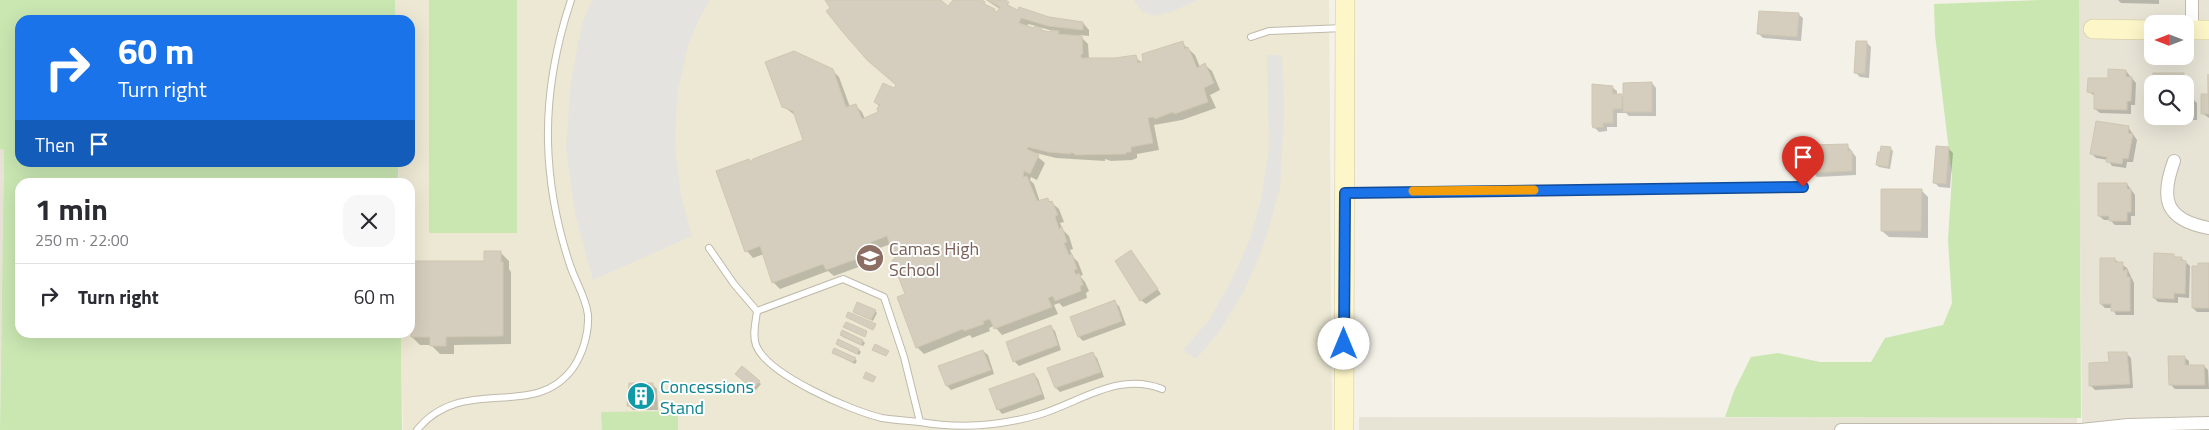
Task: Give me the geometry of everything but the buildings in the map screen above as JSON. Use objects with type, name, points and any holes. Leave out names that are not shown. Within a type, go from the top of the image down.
[{"type":"street","points":[[1344,429],[1345,0]]},
{"type":"street","points":[[2192,0],[2195,30]]},
{"type":"street","points":[[2093,29],[2144,30]]},
{"type":"street","points":[[2174,161],[2166,182],[2166,201],[2179,218],[2198,226],[2209,228]]},
{"type":"street","points":[[1841,430],[2081,430],[2128,425],[2209,423]]},
{"type":"lane","points":[[417,430],[437,412],[460,401],[480,398],[523,397],[546,390],[572,370],[584,348],[588,314],[581,290],[570,268],[558,224],[548,142],[554,68],[559,41],[571,0]]},
{"type":"lane","points":[[1251,37],[1269,32],[1345,28]]},
{"type":"lane","points":[[1345,193],[1803,187]]},
{"type":"lane","points":[[709,248],[734,284],[758,311]]},
{"type":"lane","points":[[758,311],[843,279],[884,298],[904,357],[920,422]]},
{"type":"lane","points":[[758,311],[754,333],[755,344],[762,355],[805,386],[833,400],[882,418],[944,426],[991,424],[1039,414],[1114,385],[1150,384],[1162,389]]},
{"type":"shaded area","name":"Camas High School","points":[[395,0],[1329,0],[1332,430],[403,430],[401,338],[415,338],[415,178],[399,178],[398,167],[415,167],[415,15],[395,15]]},
{"type":"shaded area","points":[[592,0],[710,0],[698,21],[688,46],[677,94],[675,151],[681,195],[692,236],[593,280],[575,213],[566,149],[571,80],[582,24]]},
{"type":"shaded area","points":[[1133,0],[1198,0],[1171,12],[1155,16],[1143,12]]},
{"type":"shaded area","points":[[2078,0],[2209,0],[2209,430],[1359,430],[1359,417],[2077,418],[2077,429],[2082,429]]},
{"type":"shaded area","points":[[1267,55],[1282,55],[1284,112],[1280,188],[1264,244],[1245,289],[1219,332],[1196,359],[1183,350],[1209,320],[1232,280],[1250,239],[1261,199],[1269,147]]},
{"type":"shaded area","points":[[0,149],[4,149],[0,417]]},
{"type":"green space","points":[[0,0],[395,0],[395,15],[15,15],[15,167],[398,167],[398,178],[15,178],[15,338],[401,338],[402,430],[0,430],[4,150],[0,149]]},
{"type":"green space","points":[[429,0],[517,0],[517,233],[429,233]]},
{"type":"green space","points":[[2079,0],[2081,418],[1725,417],[1734,391],[1751,357],[1778,353],[1820,362],[1871,362],[1885,338],[1943,325],[1952,303],[1948,240],[1952,176],[1935,35],[1934,4]]},
{"type":"green space","points":[[678,411],[678,430],[602,430],[601,412]]},
{"type":"slow traffic","points":[[1413,191],[1534,190]]},
{"type":"place","name":"Camas High School","points":[[870,258]]},
{"type":"place","name":"Concessions Stand","points":[[641,396]]},
{"type":"route","points":[[1344,344],[1345,193],[1803,187]]}]
